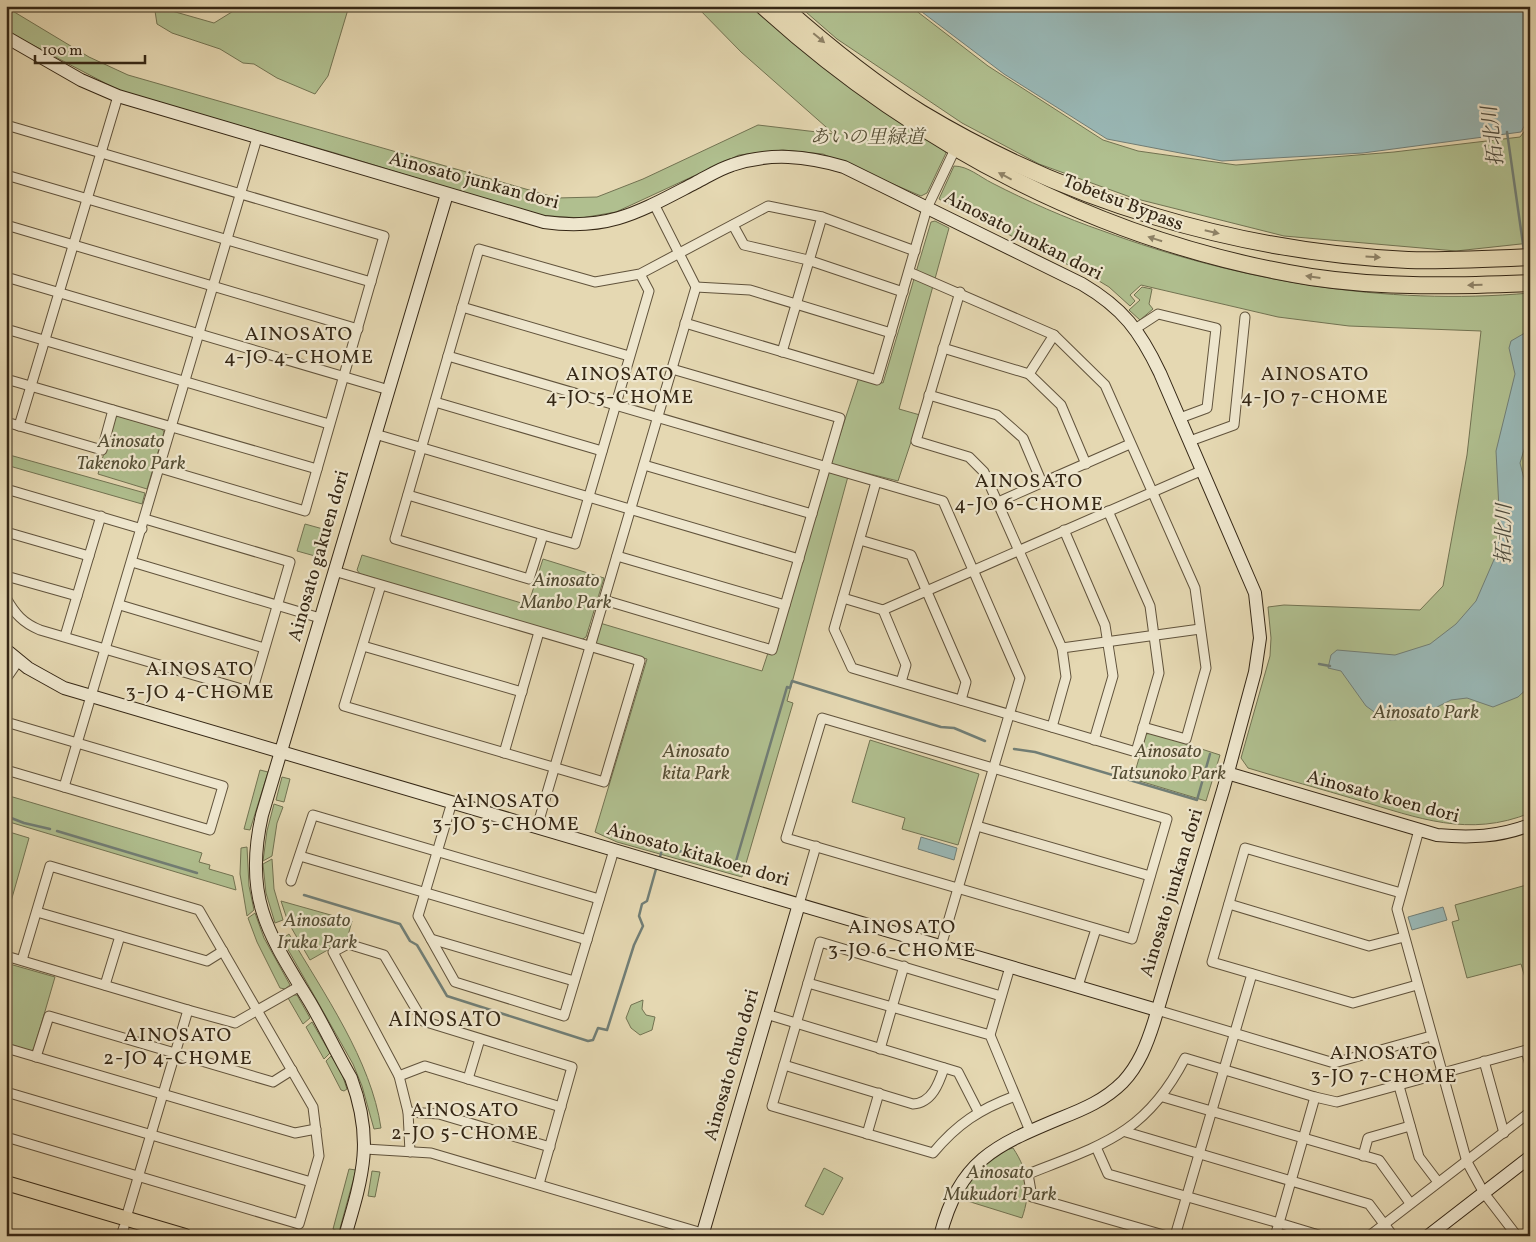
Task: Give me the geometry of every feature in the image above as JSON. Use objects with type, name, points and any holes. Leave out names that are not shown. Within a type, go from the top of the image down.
[{"type":"highway","name":"Tobetsu Bypass","points":[[763,6],[838,71],[897,113],[958,143],[1063,185],[1160,218],[1248,240],[1321,252],[1409,260],[1526,257]]},
{"type":"highway","name":"Tobetsu Bypass","points":[[782,6],[865,74],[920,112],[958,143],[1021,185],[1102,220],[1151,238],[1239,263],[1311,277],[1405,286],[1527,283]]},
{"type":"main road","points":[[6,1183],[124,1227],[185,1236]]},
{"type":"main road","points":[[6,1192],[153,1236]]},
{"type":"street","name":"Ainosato junkan dori","points":[[6,37],[81,80],[118,96],[544,222],[582,225],[619,220],[732,165],[779,156],[814,158],[844,167],[1082,284],[1106,300],[1144,340],[1203,470],[1255,594],[1260,638],[1255,672],[1228,773],[1157,1010],[1141,1056],[1123,1081],[1102,1099],[1087,1108],[1030,1131],[998,1147],[970,1171],[955,1193],[940,1236]]},
{"type":"street","points":[[20,426],[118,96]]},
{"type":"street","points":[[6,125],[384,236],[345,377],[305,510],[160,468]]},
{"type":"street","points":[[64,787],[201,334],[257,138]]},
{"type":"street","points":[[685,323],[877,380],[927,208],[958,143]]},
{"type":"street","points":[[6,175],[371,282]]},
{"type":"street","name":"Ainosato gakuen dori","points":[[345,1236],[360,1183],[365,1149],[358,1099],[351,1078],[267,928],[256,882],[257,836],[446,194]]},
{"type":"street","points":[[537,827],[696,287],[654,204]]},
{"type":"street","points":[[543,535],[529,579],[396,539],[479,249],[595,282],[640,274],[768,206],[822,217],[915,251]]},
{"type":"street","points":[[782,352],[822,217]]},
{"type":"street","points":[[6,225],[358,329]]},
{"type":"street","points":[[733,225],[744,245],[808,260],[903,292]]},
{"type":"street","points":[[909,272],[960,292],[1054,335],[1104,386],[1194,588],[1206,668],[1186,739],[1143,727]]},
{"type":"street","points":[[408,494],[575,544],[649,291],[640,274]]},
{"type":"street","points":[[6,277],[389,390]]},
{"type":"street","points":[[696,287],[750,290],[891,333]]},
{"type":"street","points":[[960,292],[916,441],[969,457],[984,472],[1062,648],[1066,677],[1052,727]]},
{"type":"street","points":[[462,307],[630,356]]},
{"type":"street","points":[[1135,329],[1158,314],[1216,328],[1208,408],[1180,418]]},
{"type":"street","points":[[1190,441],[1234,425],[1245,316]]},
{"type":"street","points":[[6,329],[330,424]]},
{"type":"street","points":[[1029,374],[1054,335]]},
{"type":"street","points":[[943,348],[1029,374],[1061,405],[1086,464]]},
{"type":"street","points":[[448,356],[942,501],[1020,678],[941,946]]},
{"type":"street","points":[[604,600],[772,650],[786,605],[840,418],[672,369]]},
{"type":"street","points":[[6,379],[317,470]]},
{"type":"street","points":[[929,395],[998,414],[1023,438],[1042,483]]},
{"type":"street","points":[[435,402],[602,451]]},
{"type":"street","points":[[6,422],[102,450],[113,410]]},
{"type":"street","points":[[374,434],[799,559]]},
{"type":"street","points":[[998,502],[1130,444]]},
{"type":"street","points":[[644,465],[812,514]]},
{"type":"street","points":[[843,598],[883,610],[1203,470]]},
{"type":"street","points":[[876,482],[834,629],[852,668],[1136,752],[1159,673],[1150,606],[1108,511]]},
{"type":"street","points":[[6,489],[142,529]]},
{"type":"street","points":[[65,636],[101,516]]},
{"type":"street","points":[[6,598],[13,611],[23,622],[40,630],[252,692],[290,562],[145,519]]},
{"type":"street","points":[[1064,530],[1105,625],[1113,676],[1094,740]]},
{"type":"street","points":[[6,532],[89,556]]},
{"type":"street","points":[[860,540],[911,555],[966,682],[961,700]]},
{"type":"street","points":[[617,556],[786,605]]},
{"type":"street","points":[[132,562],[320,618]]},
{"type":"street","points":[[334,571],[640,661],[604,782],[344,706],[381,585]]},
{"type":"street","points":[[6,576],[77,596]]},
{"type":"street","points":[[120,605],[264,648]]},
{"type":"street","points":[[883,610],[906,665],[901,682]]},
{"type":"street","points":[[1062,648],[1200,630]]},
{"type":"street","points":[[504,753],[539,632]]},
{"type":"street","points":[[362,646],[522,692]]},
{"type":"street","name":"Ainosato kitakoen dori","points":[[6,650],[64,688],[1157,1010]]},
{"type":"street","points":[[6,679],[19,660]]},
{"type":"street","points":[[822,718],[1167,819],[1132,939],[816,846],[786,838],[822,718]]},
{"type":"street","points":[[6,722],[223,786],[210,830],[6,770]]},
{"type":"street","name":"Ainosato koen dori","points":[[1228,773],[1419,830],[1465,838],[1505,833],[1530,825]]},
{"type":"street","points":[[452,802],[418,916],[455,982],[564,1016],[614,850]]},
{"type":"street","points":[[292,881],[313,815],[599,899]]},
{"type":"street","points":[[977,826],[1150,876]]},
{"type":"street","points":[[1419,830],[1397,909],[1467,1162],[1484,1193],[1517,1236]]},
{"type":"street","points":[[799,904],[816,846]]},
{"type":"street","points":[[1401,893],[1245,848],[1212,962],[1353,1003],[1417,985]]},
{"type":"street","points":[[300,856],[587,940]]},
{"type":"street","points":[[6,1137],[299,1224],[319,1156],[313,1107],[199,910],[50,866],[22,960]]},
{"type":"street","name":"Ainosato chuo dori","points":[[702,1234],[799,904]]},
{"type":"street","points":[[1229,904],[1369,946],[1404,937]]},
{"type":"street","points":[[37,912],[207,961],[223,951]]},
{"type":"street","points":[[1078,986],[1096,929]]},
{"type":"street","points":[[105,985],[120,936]]},
{"type":"street","points":[[431,939],[574,981]]},
{"type":"street","points":[[1001,996],[820,942],[772,1106],[933,1153],[945,1139],[978,1111],[1015,1096]]},
{"type":"street","points":[[410,1152],[408,1112],[399,1076],[333,952],[348,944],[384,955],[422,1021],[572,1068],[539,1184]]},
{"type":"street","points":[[6,956],[235,1024],[300,986]]},
{"type":"street","points":[[880,1048],[904,966]]},
{"type":"street","points":[[1010,966],[990,1035],[1030,1131]]},
{"type":"street","points":[[1175,1236],[1252,974]]},
{"type":"street","points":[[808,983],[990,1035]]},
{"type":"street","points":[[124,1227],[188,1010]]},
{"type":"street","points":[[1157,1010],[1334,1063],[1431,1036]]},
{"type":"street","points":[[766,1014],[944,1068],[961,1075],[978,1111]]},
{"type":"street","points":[[36,1057],[49,1016],[273,1082],[292,1070]]},
{"type":"street","points":[[468,1079],[480,1039]]},
{"type":"street","points":[[6,1048],[295,1133],[316,1130]]},
{"type":"street","points":[[1167,1236],[1032,1196],[1028,1174],[1096,1147],[1126,1132],[1163,1097],[1185,1058],[1337,1102],[1528,1050],[1530,1065]]},
{"type":"street","points":[[1484,1061],[1504,1133]]},
{"type":"street","points":[[784,1065],[917,1104],[937,1090],[944,1068]]},
{"type":"street","points":[[399,1076],[425,1066],[561,1107]]},
{"type":"street","points":[[1399,1086],[1419,1157],[1438,1182]]},
{"type":"street","points":[[6,1092],[311,1182]]},
{"type":"street","points":[[867,1134],[879,1094]]},
{"type":"street","points":[[1163,1097],[1379,1160],[1410,1203]]},
{"type":"street","points":[[1275,1236],[1315,1097]]},
{"type":"street","points":[[408,1112],[439,1114],[550,1147]]},
{"type":"street","points":[[1369,1236],[1530,1112]]},
{"type":"street","points":[[1363,1156],[1368,1138],[1410,1126]]},
{"type":"street","points":[[1126,1132],[1369,1204],[1393,1236]]},
{"type":"street","points":[[1096,1147],[1108,1174],[1322,1236]]},
{"type":"street","points":[[365,1149],[431,1153],[702,1234]]},
{"type":"street","points":[[1428,1236],[1530,1158]]},
{"type":"green space","points":[[235,6],[349,6],[328,76],[315,94],[277,78],[254,64],[243,63],[220,49],[172,33],[157,24],[155,11],[158,7],[214,23],[235,10]]},
{"type":"green space","name":"あいの里緑道","points":[[696,6],[752,6],[875,105],[945,149],[946,153],[927,193],[921,196],[823,154],[783,150],[739,155],[616,212],[581,218],[536,215],[335,153],[122,92],[6,31],[6,7],[89,57],[128,75],[557,198],[597,197],[643,179],[758,125],[834,134],[741,52]]},
{"type":"green space","points":[[799,6],[910,6],[988,66],[1103,140],[1138,151],[1236,165],[1394,152],[1520,137],[1530,124],[1530,243],[1456,251],[1284,236],[1133,198],[1039,164],[962,123],[837,39]]},
{"type":"green space","name":"Ainosato Park","points":[[954,166],[969,170],[1019,196],[1089,226],[1154,249],[1259,276],[1313,286],[1421,296],[1530,293],[1530,813],[1486,824],[1444,823],[1423,819],[1248,768],[1241,758],[1270,656],[1271,638],[1268,607],[1284,605],[1420,610],[1443,586],[1467,455],[1481,331],[1349,326],[1278,317],[1141,285],[1130,295],[1135,301],[1130,306],[1109,287],[1094,278],[939,199]]},
{"type":"green space","name":"Ainosato kita Park","points":[[935,221],[949,228],[899,409],[920,415],[898,481],[850,469],[787,701],[793,703],[742,877],[617,842],[595,832],[647,659],[586,641],[593,621],[762,671],[859,377],[883,383],[931,222]]},
{"type":"green space","points":[[1142,287],[1152,289],[1149,304],[1153,309],[1140,320],[1129,310],[1140,300],[1134,295]]},
{"type":"green space","name":"Ainosato Takenoko Park","points":[[118,416],[162,429],[164,432],[147,489],[98,474],[114,418]]},
{"type":"green space","points":[[6,454],[145,493],[142,504],[6,465]]},
{"type":"green space","points":[[305,524],[323,529],[315,556],[297,551]]},
{"type":"green space","name":"Ainosato Manbo Park","points":[[362,555],[528,605],[543,559],[604,578],[586,637],[581,640],[360,574],[357,570]]},
{"type":"green space","name":"Ainosato Tatsunoko Park","points":[[1152,733],[1220,755],[1206,801],[1133,779],[1146,734]]},
{"type":"green space","points":[[870,740],[979,774],[958,845],[902,829],[905,818],[852,802]]},
{"type":"green space","points":[[260,770],[268,772],[250,830],[244,829]]},
{"type":"green space","points":[[282,777],[290,779],[284,802],[276,800]]},
{"type":"green space","points":[[6,795],[202,853],[199,862],[210,865],[209,869],[233,876],[236,890],[6,821]]},
{"type":"green space","points":[[274,804],[283,807],[277,823],[272,856],[263,861],[267,831]]},
{"type":"green space","points":[[6,831],[29,838],[6,919]]},
{"type":"green space","points":[[247,847],[249,886],[254,910],[247,916],[240,874],[241,848]]},
{"type":"green space","points":[[272,859],[274,889],[283,920],[275,923],[266,893],[263,864]]},
{"type":"green space","points":[[1530,884],[1530,980],[1526,981],[1521,964],[1467,978],[1452,922],[1459,920],[1455,905]]},
{"type":"green space","name":"Ainosato Iruka Park","points":[[281,901],[352,921],[347,939],[310,960],[288,922]]},
{"type":"green space","points":[[255,913],[264,938],[290,985],[285,989],[280,988],[257,942],[248,918]]},
{"type":"green space","points":[[289,934],[331,1004],[357,1053],[376,1103],[381,1128],[374,1129],[362,1086],[353,1064],[282,939]]},
{"type":"green space","points":[[6,963],[55,977],[34,1049],[31,1051],[6,1043]]},
{"type":"green space","points":[[297,995],[310,1018],[303,1024],[288,998]]},
{"type":"green space","points":[[643,1000],[642,1009],[646,1015],[655,1017],[652,1030],[640,1035],[631,1028],[626,1018],[631,1005]]},
{"type":"green space","points":[[312,1022],[330,1053],[324,1059],[306,1027]]},
{"type":"green space","points":[[331,1056],[341,1071],[347,1089],[344,1091],[341,1090],[326,1061]]},
{"type":"green space","name":"Ainosato Mukudori Park","points":[[1013,1148],[1022,1165],[1027,1182],[1027,1199],[1022,1218],[961,1199],[973,1174],[987,1160]]},
{"type":"green space","points":[[824,1168],[843,1178],[823,1215],[805,1206]]},
{"type":"green space","points":[[349,1169],[356,1170],[339,1232],[333,1229]]},
{"type":"green space","points":[[372,1171],[380,1172],[375,1197],[368,1196]]},
{"type":"water","points":[[914,6],[1530,6],[1530,116],[1521,132],[1363,153],[1222,161],[1107,139],[1004,74]]},
{"type":"water","points":[[1530,330],[1530,430],[1520,463],[1526,486],[1530,491],[1530,686],[1518,697],[1493,707],[1467,698],[1451,700],[1415,718],[1384,719],[1366,706],[1341,671],[1328,668],[1331,655],[1337,650],[1395,655],[1430,644],[1456,624],[1476,601],[1496,555],[1500,528],[1496,451],[1515,374],[1509,348],[1511,341]]},
{"type":"water","points":[[921,837],[957,848],[954,860],[918,849]]},
{"type":"water","points":[[1443,907],[1447,920],[1412,930],[1408,917]]},
{"type":"waterway","name":"拓北川","points":[[1507,132],[1524,251]]},
{"type":"waterway","name":"拓北川","points":[[1525,264],[1528,278]]},
{"type":"waterway","name":"拓北川","points":[[1319,664],[1330,666]]},
{"type":"waterway","points":[[660,857],[663,846],[734,868],[787,687],[790,688],[792,681],[941,727],[954,728],[985,741]]},
{"type":"waterway","points":[[1014,749],[1035,752],[1197,800],[1210,754]]},
{"type":"waterway","points":[[6,816],[24,823],[50,829]]},
{"type":"waterway","points":[[57,831],[197,873]]},
{"type":"waterway","points":[[304,895],[400,924],[410,941],[417,945],[447,996],[588,1041],[593,1040],[598,1028],[607,1030],[634,945],[643,926],[639,916],[642,904],[647,901],[656,869]]},
{"type":"district","name":"AINOSATO 4-JO 4-CHOME","points":[[299,346]]},
{"type":"district","name":"AINOSATO 4-JO 5-CHOME","points":[[620,386]]},
{"type":"district","name":"AINOSATO 4-JO 7-CHOME","points":[[1315,386]]},
{"type":"district","name":"AINOSATO 4-JO 6-CHOME","points":[[1029,494]]},
{"type":"district","name":"AINOSATO 3-JO 4-CHOME","points":[[200,682]]},
{"type":"district","name":"AINOSATO 3-JO 5-CHOME","points":[[506,814]]},
{"type":"district","name":"AINOSATO 3-JO 6-CHOME","points":[[902,940]]},
{"type":"district","name":"AINOSATO","points":[[445,1020]]},
{"type":"district","name":"AINOSATO 2-JO 4-CHOME","points":[[178,1048]]},
{"type":"district","name":"AINOSATO 3-JO 7-CHOME","points":[[1384,1066]]},
{"type":"district","name":"AINOSATO 2-JO 5-CHOME","points":[[465,1122]]}]
